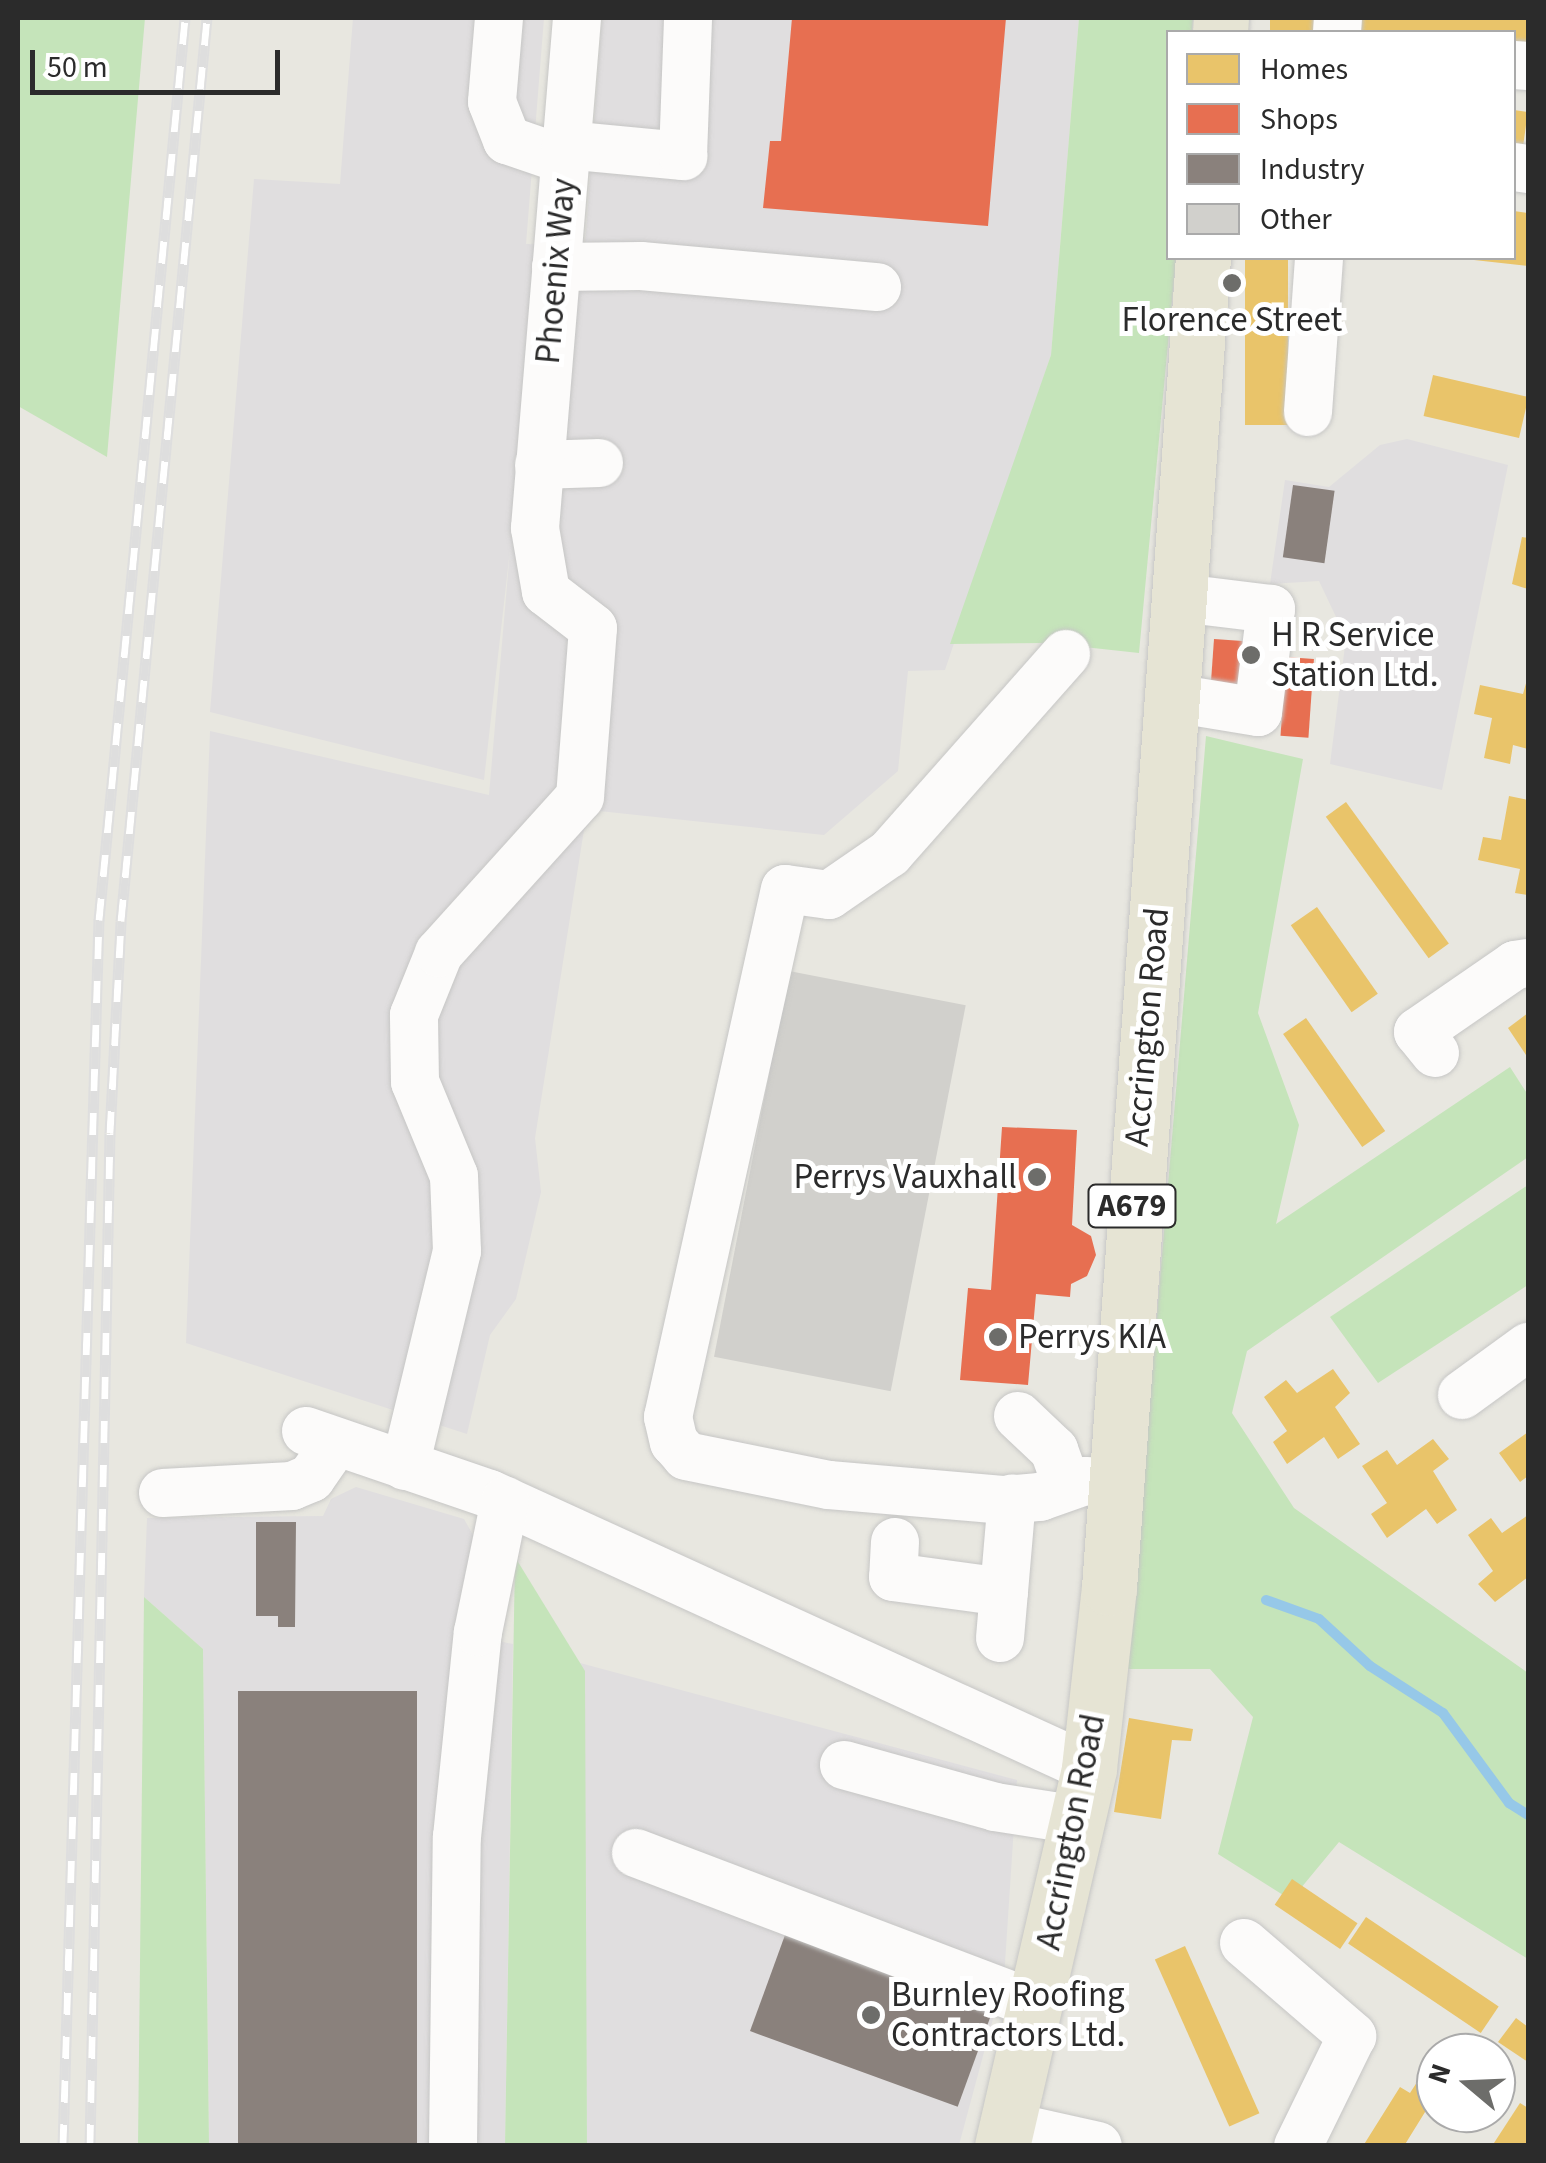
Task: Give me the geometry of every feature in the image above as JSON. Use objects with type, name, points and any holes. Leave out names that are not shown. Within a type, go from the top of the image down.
[{"type":"main road","name":"Accrington Road","points":[[1005,2136],[1089,1768],[1092,1484],[1173,698],[1203,260]]},
{"type":"street","points":[[498,18],[492,102],[508,140],[566,152],[683,156],[688,18]]},
{"type":"street","name":"Phoenix Way","points":[[405,1466],[457,1250],[454,1176],[416,1082],[414,1015],[438,954],[580,796],[593,628],[546,592],[535,528],[577,18]]},
{"type":"street","points":[[1308,412],[1319,260]]},
{"type":"street","points":[[556,267],[641,266],[877,287]]},
{"type":"street","points":[[539,465],[599,463]]},
{"type":"street","points":[[1173,698],[1236,708],[1248,606],[1180,598]]},
{"type":"street","points":[[1066,654],[890,853],[829,895],[785,889],[668,1417],[674,1442],[686,1456],[829,1484],[1012,1499],[1092,1484]]},
{"type":"street","points":[[1435,1053],[1418,1032],[1515,965],[1528,963]]},
{"type":"street","points":[[1462,1395],[1528,1347]]},
{"type":"street","points":[[1018,1416],[1092,1484]]},
{"type":"street","points":[[162,1494],[292,1486],[311,1478],[321,1436],[505,1501],[1089,1768]]},
{"type":"street","points":[[1000,1638],[1012,1499]]},
{"type":"street","points":[[453,2146],[457,1837],[478,1632],[505,1501]]},
{"type":"street","points":[[895,1542],[893,1577],[1004,1592]]},
{"type":"street","points":[[844,1765],[995,1807],[1078,1820]]},
{"type":"street","points":[[636,1853],[1036,2005]]},
{"type":"street","points":[[1244,1943],[1352,2036],[1298,2146]]},
{"type":"street","points":[[1005,2136],[1098,2146]]},
{"type":"shaded area","points":[[353,18],[544,18],[526,244],[585,245],[602,18],[1079,18],[1051,355],[945,670],[908,671],[898,771],[824,835],[599,811],[584,830],[535,1138],[541,1192],[516,1299],[490,1335],[467,1434],[186,1343],[210,731],[489,795],[510,550],[484,780],[210,712],[254,179],[340,184]]},
{"type":"shaded area","points":[[1407,439],[1508,465],[1442,790],[1330,764],[1346,638],[1319,581],[1270,584],[1285,480],[1329,487],[1380,445]]},
{"type":"shaded area","points":[[356,1487],[464,1519],[481,1549],[469,1635],[513,1644],[505,2145],[209,2145],[203,1649],[144,1597],[147,1518],[323,1516],[331,1499]]},
{"type":"shaded area","points":[[580,1663],[1017,1780],[1004,1978],[959,2145],[587,2145]]},
{"type":"green space","points":[[18,18],[145,18],[107,457],[18,406]]},
{"type":"green space","points":[[1079,18],[1193,18],[1192,30],[1166,30],[1166,260],[1176,260],[1139,653],[1047,643],[950,644],[1051,355]]},
{"type":"green space","points":[[1206,736],[1303,759],[1258,1013],[1299,1125],[1276,1224],[1510,1067],[1528,1095],[1528,1157],[1247,1351],[1232,1413],[1294,1508],[1528,1673],[1528,1959],[1339,1842],[1291,1900],[1218,1854],[1253,1717],[1210,1669],[1127,1669]]},
{"type":"green space","points":[[1528,1185],[1528,1285],[1378,1383],[1330,1317]]},
{"type":"green space","points":[[515,1557],[585,1671],[587,2145],[505,2146]]},
{"type":"green space","points":[[144,1597],[203,1649],[209,2145],[138,2145]]},
{"type":"building: Homes","points":[[1270,18],[1320,18],[1320,30],[1270,30]]},
{"type":"building: Homes","points":[[1355,18],[1528,18],[1528,54],[1516,52],[1516,30],[1354,30]]},
{"type":"building: Homes","points":[[1516,110],[1528,112],[1522,157],[1516,156]]},
{"type":"building: Homes","points":[[1516,211],[1528,213],[1528,266],[1474,260],[1516,260]]},
{"type":"building: Homes","points":[[1245,260],[1288,260],[1288,425],[1245,425]]},
{"type":"building: Homes","points":[[1433,375],[1528,397],[1519,438],[1424,416]]},
{"type":"building: Homes","points":[[1522,537],[1528,538],[1528,589],[1512,584]]},
{"type":"building: Homes","points":[[1528,676],[1528,749],[1513,745],[1510,764],[1484,758],[1492,718],[1474,714],[1480,685],[1523,694]]},
{"type":"building: Homes","points":[[1509,796],[1528,800],[1528,895],[1515,893],[1520,869],[1478,860],[1483,837],[1501,840]]},
{"type":"building: Homes","points":[[1346,802],[1449,944],[1429,958],[1326,817]]},
{"type":"building: Homes","points":[[1317,907],[1378,994],[1352,1012],[1291,925]]},
{"type":"building: Homes","points":[[1528,1013],[1528,1058],[1508,1028]]},
{"type":"building: Homes","points":[[1306,1018],[1385,1131],[1362,1147],[1283,1034]]},
{"type":"building: Homes","points":[[1333,1369],[1350,1393],[1335,1407],[1360,1444],[1338,1459],[1324,1437],[1287,1464],[1273,1442],[1287,1431],[1264,1397],[1286,1380],[1297,1393]]},
{"type":"building: Homes","points":[[1528,1432],[1528,1476],[1520,1482],[1499,1453]]},
{"type":"building: Homes","points":[[1433,1439],[1449,1459],[1433,1471],[1457,1510],[1437,1524],[1426,1509],[1387,1538],[1371,1514],[1387,1503],[1362,1466],[1387,1450],[1397,1465]]},
{"type":"building: Homes","points":[[1528,1515],[1528,1577],[1495,1602],[1478,1584],[1493,1571],[1468,1535],[1491,1518],[1502,1533]]},
{"type":"building: Homes","points":[[1129,1718],[1193,1729],[1191,1741],[1172,1740],[1161,1819],[1114,1812]]},
{"type":"building: Homes","points":[[1292,1879],[1357,1923],[1340,1949],[1275,1905]]},
{"type":"building: Homes","points":[[1366,1917],[1499,2006],[1481,2033],[1348,1944]]},
{"type":"building: Homes","points":[[1185,1946],[1259,2113],[1229,2127],[1155,1959]]},
{"type":"building: Homes","points":[[1516,2018],[1528,2027],[1528,2062],[1516,2054],[1516,2033],[1505,2033]]},
{"type":"building: Homes","points":[[1416,2084],[1416,2127],[1404,2146],[1363,2146],[1400,2087],[1410,2093]]},
{"type":"building: Homes","points":[[1520,2103],[1528,2108],[1526,2146],[1492,2146],[1500,2133],[1516,2133],[1516,2109]]},
{"type":"building: Shops","points":[[792,18],[1006,18],[988,226],[763,208],[770,141],[781,141]]},
{"type":"building: Shops","points":[[1214,639],[1271,643],[1267,699],[1210,695]]},
{"type":"building: Shops","points":[[1286,657],[1314,659],[1308,738],[1280,736]]},
{"type":"building: Shops","name":"Perrys Vauxhall","points":[[1002,1127],[1077,1130],[1072,1225],[1091,1236],[1096,1255],[1087,1276],[1071,1284],[1070,1297],[1036,1294],[1028,1385],[960,1380],[968,1288],[991,1290]]},
{"type":"building: Industry","points":[[1293,485],[1335,491],[1324,563],[1283,557]]},
{"type":"building: Industry","points":[[256,1522],[296,1522],[295,1627],[278,1627],[278,1616],[256,1616]]},
{"type":"building: Industry","points":[[238,1691],[417,1691],[417,2146],[238,2146]]},
{"type":"building: Industry","name":"Burnley Roofing Contractors Ltd.","points":[[789,1924],[997,2000],[958,2107],[750,2031]]},
{"type":"building: Other","points":[[789,971],[966,1005],[891,1391],[714,1357]]},
{"type":"waterway","points":[[1266,1600],[1319,1619],[1370,1666],[1443,1713],[1509,1803],[1528,1815]]},
{"type":"railway","points":[[63,2146],[99,920],[185,18]]},
{"type":"railway","points":[[90,2146],[110,1133],[121,921],[207,18]]},
{"type":"place","name":"Florence Street","points":[[1232,283]]},
{"type":"place","name":"H R Service Station Ltd.","points":[[1251,655]]},
{"type":"place","name":"Perrys Vauxhall","points":[[1037,1177]]},
{"type":"place","name":"Perrys KIA","points":[[998,1337]]},
{"type":"place","name":"Burnley Roofing Contractors Ltd.","points":[[871,2015]]}]
